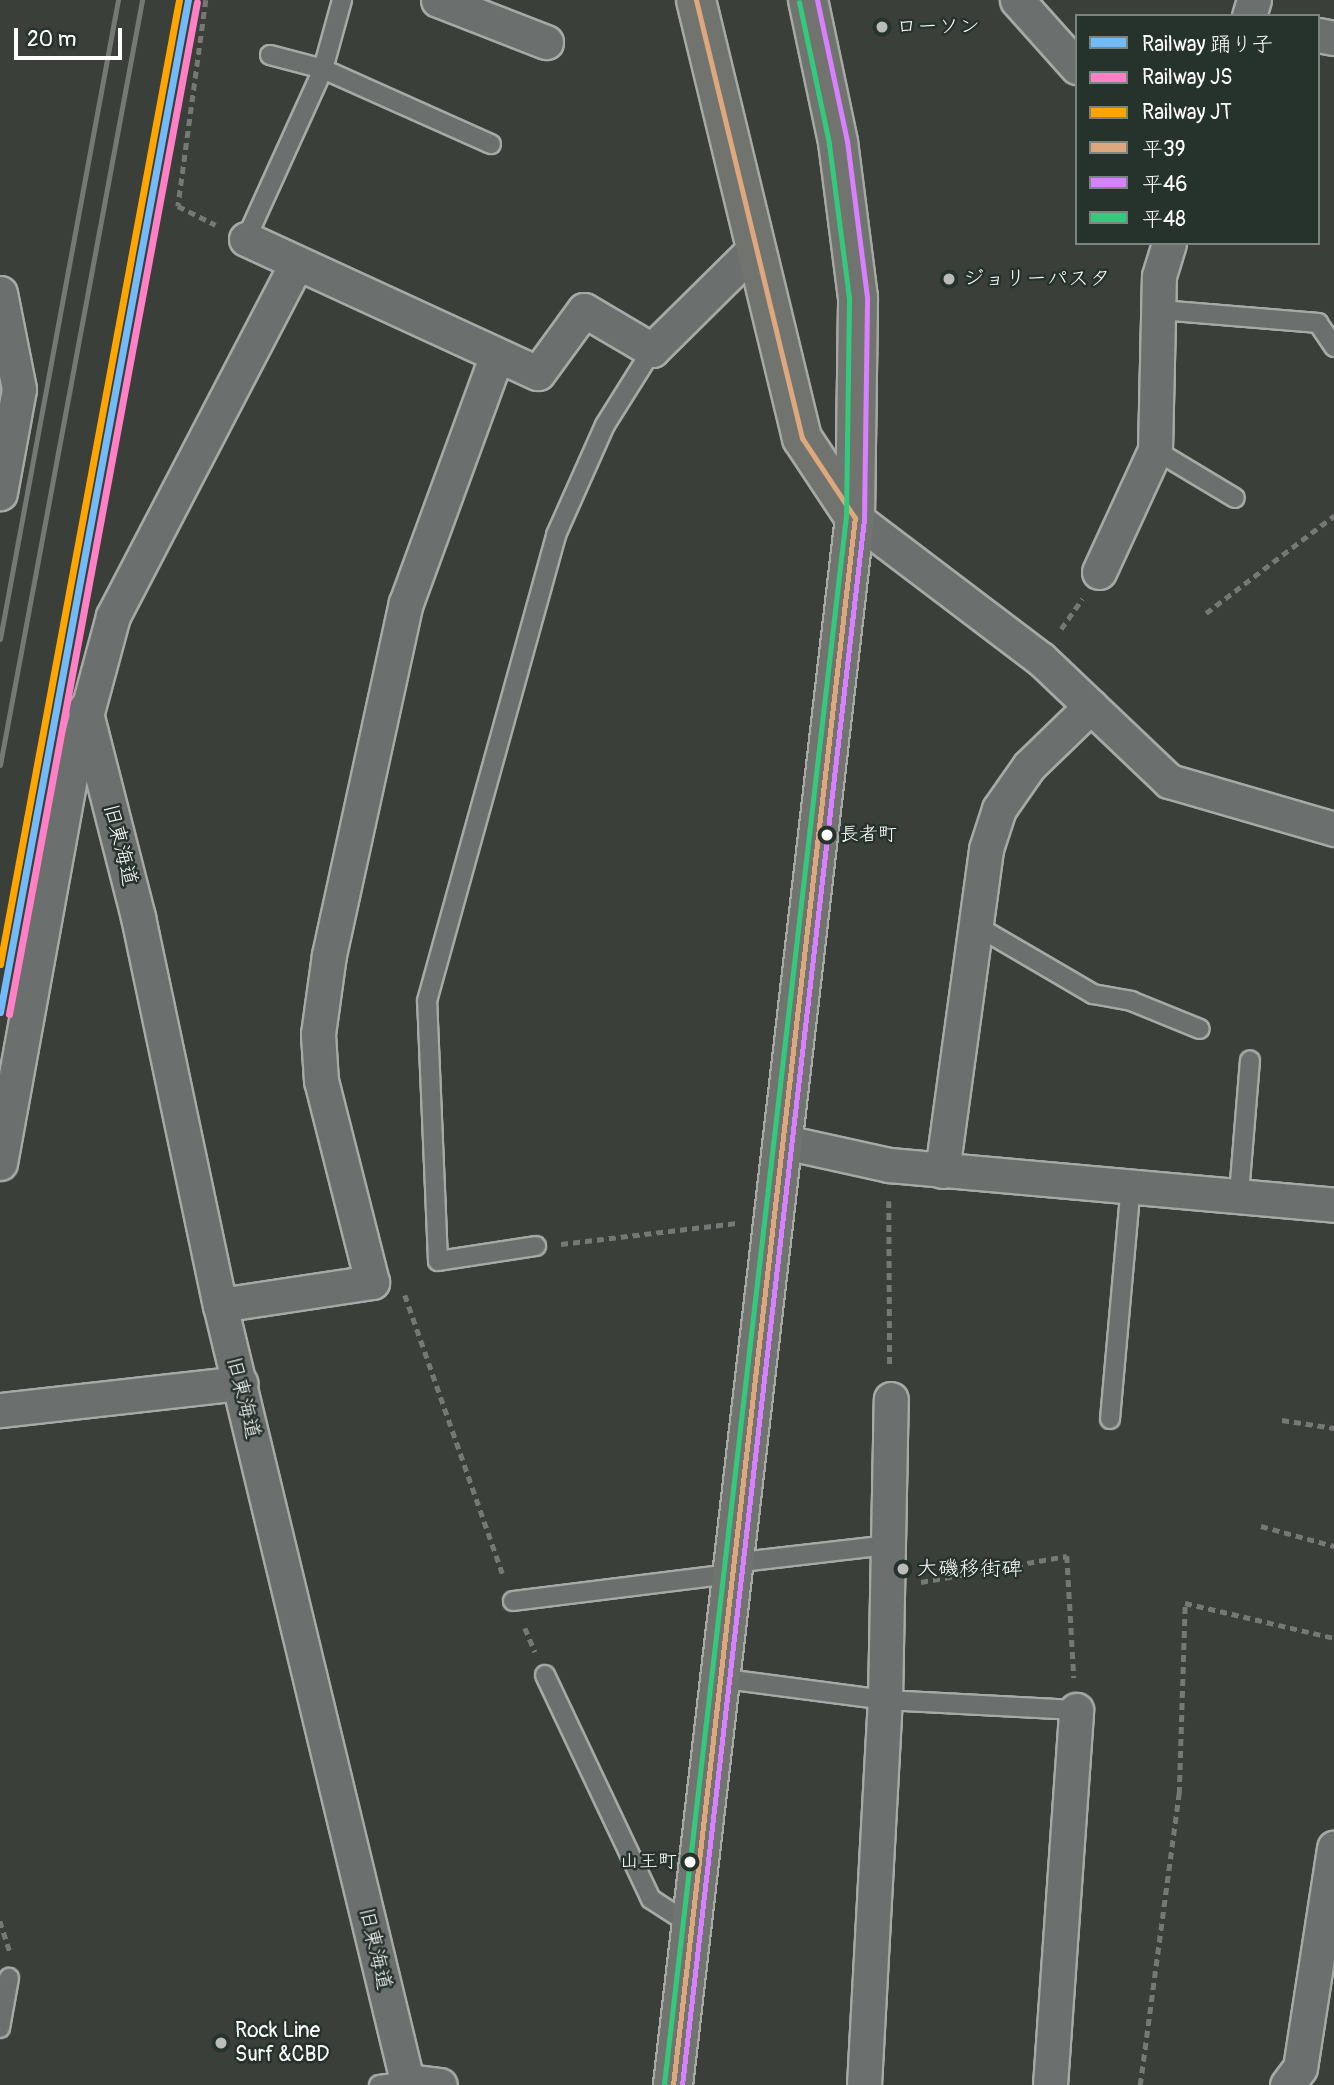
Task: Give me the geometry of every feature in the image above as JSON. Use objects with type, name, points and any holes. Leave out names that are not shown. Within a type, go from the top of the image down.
[{"type":"highway","points":[[696,0],[802,438],[855,518]]},
{"type":"highway","points":[[673,2085],[780,1141],[855,518],[858,298],[838,142],[808,0]]},
{"type":"street","points":[[438,0],[546,43]]},
{"type":"street","points":[[1017,0],[1075,65]]},
{"type":"street","points":[[246,239],[538,373],[584,310],[652,350],[756,247]]},
{"type":"street","points":[[1099,572],[1155,450],[1160,310],[1169,245]]},
{"type":"street","points":[[0,1163],[85,709],[113,616],[296,264]]},
{"type":"street","points":[[0,293],[10,389],[0,493]]},
{"type":"street","points":[[220,1306],[372,1282],[321,1082],[322,1008],[407,603],[497,355]]},
{"type":"street","points":[[855,518],[1041,659],[1169,781],[1334,829]]},
{"type":"street","points":[[942,1171],[975,925],[999,809],[1029,766],[1091,706]]},
{"type":"street","name":"旧東海道","points":[[85,709],[138,917],[220,1306],[240,1383],[398,2084]]},
{"type":"street","points":[[780,1141],[889,1165],[1239,1194],[1334,1205]]},
{"type":"street","points":[[0,1410],[240,1383]]},
{"type":"street","points":[[864,2085],[886,1700],[891,1399]]},
{"type":"street","points":[[1051,2085],[1076,1710]]},
{"type":"street","points":[[1287,2085],[1300,2068],[1334,1847]]},
{"type":"street","points":[[398,2084],[440,2085]]},
{"type":"lane","points":[[246,239],[323,69],[342,0]]},
{"type":"lane","points":[[270,55],[323,69],[491,144]]},
{"type":"lane","points":[[1160,310],[1318,323],[1334,347]]},
{"type":"lane","points":[[536,1246],[438,1261],[427,1001],[556,535],[605,425],[652,350]]},
{"type":"lane","points":[[1155,450],[1235,498]]},
{"type":"lane","points":[[975,925],[1093,994],[1131,1001],[1200,1029]]},
{"type":"lane","points":[[1239,1194],[1250,1060]]},
{"type":"lane","points":[[1110,1419],[1131,1185]]},
{"type":"lane","points":[[513,1601],[889,1545]]},
{"type":"lane","points":[[545,1675],[651,1899],[691,1924]]},
{"type":"lane","points":[[718,1678],[886,1700],[1076,1710]]},
{"type":"lane","points":[[0,2028],[9,1978]]},
{"type":"path","points":[[206,0],[177,206],[246,239]]},
{"type":"path","points":[[1206,613],[1334,516]]},
{"type":"path","points":[[1041,659],[1099,572]]},
{"type":"path","points":[[889,1165],[891,1399]]},
{"type":"path","points":[[536,1246],[744,1222]]},
{"type":"path","points":[[404,1290],[513,1601],[545,1675]]},
{"type":"path","points":[[1282,1420],[1334,1428]]},
{"type":"path","points":[[1261,1526],[1334,1546]]},
{"type":"path","points":[[889,1590],[973,1569],[1067,1556],[1076,1710]]},
{"type":"path","points":[[1140,2085],[1179,1794],[1185,1603],[1334,1639]]},
{"type":"railway","points":[[0,639],[118,0]]},
{"type":"railway","points":[[0,765],[142,0]]},
{"type":"rail line","name":"JT","points":[[0,964],[179,0]]},
{"type":"rail line","name":"踊り子","points":[[0,1012],[188,0]]},
{"type":"rail line","name":"JS","points":[[9,1014],[197,2]]},
{"type":"transit line","name":"平39","points":[[673,2085],[855,518],[802,438],[696,0]]},
{"type":"transit line","name":"平46","points":[[682,2085],[864,519],[867,297],[847,141],[817,0]]},
{"type":"transit line","name":"平48","points":[[664,2084],[846,517],[849,298],[829,143],[799,2]]},
{"type":"place","name":"ローソン","points":[[882,27]]},
{"type":"place","name":"ジョリーパスタ","points":[[949,279]]},
{"type":"place","name":"長者町","points":[[827,835]]},
{"type":"place","name":"大磯移街碑","points":[[903,1569]]},
{"type":"place","name":"山王町","points":[[690,1862]]},
{"type":"place","name":"Rock Line Surf &CBD","points":[[221,2043]]}]
